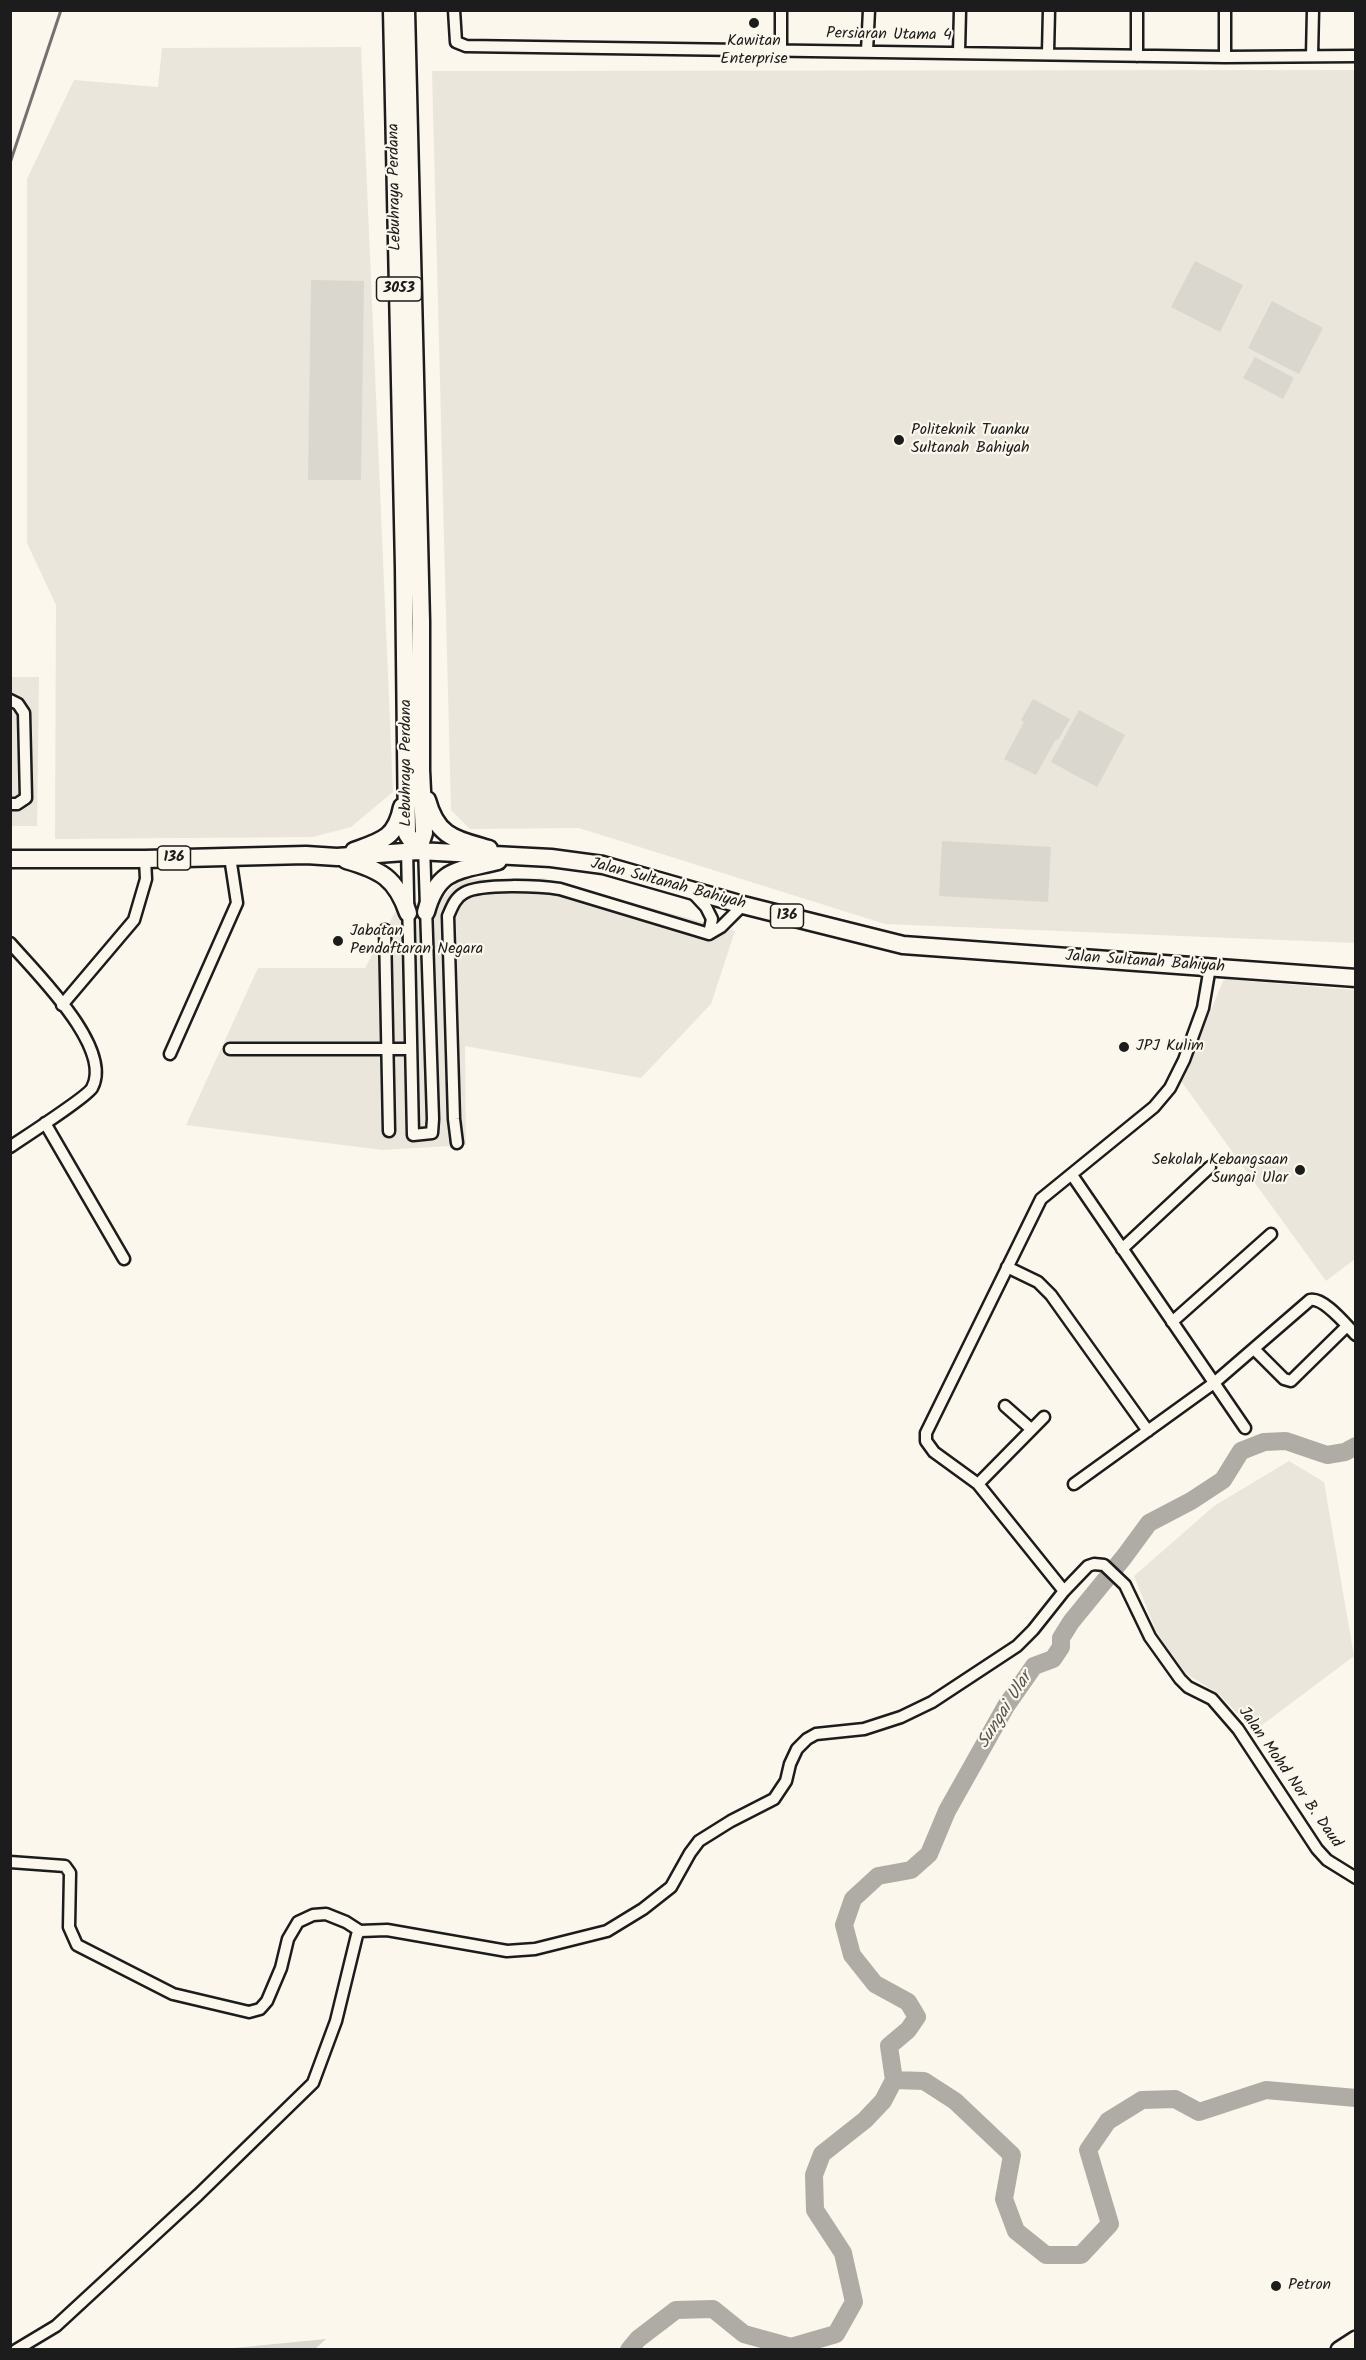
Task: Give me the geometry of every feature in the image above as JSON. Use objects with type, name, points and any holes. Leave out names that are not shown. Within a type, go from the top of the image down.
[{"type":"main road","name":"Lebuhraya Perdana","points":[[392,10],[407,745],[414,769]]},
{"type":"main road","name":"Lebuhraya Perdana","points":[[406,10],[421,621],[414,769],[417,852]]},
{"type":"main road","points":[[404,567],[413,603],[421,621],[414,649],[414,711],[407,745]]},
{"type":"main road","points":[[414,769],[434,821],[443,832],[450,837],[513,857]]},
{"type":"main road","points":[[337,857],[372,844],[393,832],[398,825],[414,769]]},
{"type":"main road","name":"Jalan Sultanah Bahiyah","points":[[10,858],[145,859],[306,855],[337,857],[417,852],[551,858],[603,865],[743,905],[903,945],[1356,978]]},
{"type":"main road","points":[[337,857],[383,874],[401,892],[408,913]]},
{"type":"main road","points":[[426,912],[432,894],[444,877],[453,872],[513,857]]},
{"type":"main road","points":[[1339,2349],[1356,2340]]},
{"type":"main road","points":[[1352,2349],[1356,2340]]},
{"type":"street","name":"Persiaran Utama 4","points":[[454,10],[454,36],[460,45],[1137,56],[1356,56]]},
{"type":"street","points":[[781,50],[782,10]]},
{"type":"street","points":[[867,51],[869,10]]},
{"type":"street","points":[[959,52],[960,10]]},
{"type":"street","points":[[1048,53],[1049,10]]},
{"type":"street","points":[[1137,10],[1137,56]]},
{"type":"street","points":[[1225,10],[1225,57]]},
{"type":"street","points":[[1312,56],[1313,10]]},
{"type":"street","points":[[10,700],[18,704],[24,713],[26,752],[26,798],[17,804],[10,804]]},
{"type":"street","points":[[417,852],[426,912],[433,1119],[432,1133],[412,1135],[408,913],[417,852]]},
{"type":"street","points":[[170,1054],[237,903],[230,857]]},
{"type":"street","points":[[62,1005],[134,920],[146,879],[145,859]]},
{"type":"street","points":[[457,1143],[454,1119],[448,916],[454,901],[463,893],[475,889],[539,886],[560,890],[709,934],[721,927],[743,905]]},
{"type":"street","points":[[688,889],[706,907],[712,919],[709,934]]},
{"type":"street","points":[[385,930],[389,1131]]},
{"type":"street","points":[[10,943],[62,1005],[91,1046],[97,1072],[92,1090],[10,1147]]},
{"type":"street","points":[[10,1863],[68,1868],[70,1873],[69,1927],[73,1941],[81,1948],[126,1968],[173,1994],[239,2011],[255,2011],[264,2005],[281,1968],[288,1939],[298,1922],[314,1915],[326,1914],[360,1930],[387,1930],[507,1951],[535,1949],[607,1931],[643,1909],[671,1887],[699,1841],[731,1821],[774,1799],[786,1781],[789,1764],[797,1749],[807,1739],[816,1734],[864,1729],[901,1717],[932,1702],[1017,1646],[1064,1591],[978,1484],[934,1452],[926,1441],[926,1433],[1041,1199],[1154,1107],[1170,1088],[1184,1060],[1203,1008],[1210,967]]},
{"type":"street","points":[[230,1049],[411,1049]]},
{"type":"street","points":[[433,1119],[454,1119]]},
{"type":"street","points":[[45,1123],[124,1259]]},
{"type":"street","points":[[1122,1249],[1210,1167]]},
{"type":"street","points":[[1072,1175],[1245,1428]]},
{"type":"street","points":[[1172,1322],[1271,1234]]},
{"type":"street","points":[[1007,1268],[1038,1282],[1051,1295],[1148,1431]]},
{"type":"street","points":[[1074,1484],[1214,1383],[1310,1300],[1317,1300],[1327,1306],[1356,1335]]},
{"type":"street","points":[[1254,1348],[1284,1379],[1291,1381],[1347,1326]]},
{"type":"street","points":[[1005,1406],[1031,1429]]},
{"type":"street","points":[[978,1484],[1044,1417]]},
{"type":"street","name":"Jalan Mohd Nor B. Daud","points":[[1064,1591],[1088,1566],[1094,1564],[1104,1565],[1119,1577],[1130,1593],[1150,1637],[1169,1665],[1188,1687],[1212,1699],[1238,1729],[1317,1849],[1328,1860],[1356,1878]]},
{"type":"street","points":[[16,2349],[56,2326],[240,2155],[313,2083],[336,2021],[360,1930]]},
{"type":"shaded area","points":[[361,47],[393,792],[351,827],[313,837],[55,839],[56,605],[27,543],[27,179],[74,80],[158,87],[162,48]]},
{"type":"shaded area","name":"Politeknik Tuanku Sultanah Bahiyah","points":[[1355,70],[1355,943],[885,924],[579,828],[470,829],[451,810],[432,71]]},
{"type":"shaded area","points":[[1195,261],[1243,285],[1220,332],[1171,307]]},
{"type":"shaded area","points":[[311,280],[364,281],[361,480],[308,480]]},
{"type":"shaded area","points":[[1272,301],[1323,328],[1299,374],[1248,348]]},
{"type":"shaded area","points":[[1255,357],[1294,378],[1283,399],[1243,378]]},
{"type":"shaded area","points":[[11,677],[39,677],[37,826],[11,826]]},
{"type":"shaded area","points":[[1033,699],[1070,719],[1036,775],[1004,759],[1024,722],[1021,720]]},
{"type":"shaded area","points":[[1079,710],[1125,735],[1097,787],[1051,762]]},
{"type":"shaded area","points":[[942,841],[1051,847],[1048,902],[939,896]]},
{"type":"shaded area","points":[[543,878],[735,931],[711,1004],[641,1078],[465,1046],[466,1145],[382,1150],[186,1125],[258,968],[365,968],[400,903],[439,902],[460,879]]},
{"type":"shaded area","name":"Sekolah Kebangsaan Sungai Ular","points":[[1224,979],[1355,990],[1355,1259],[1326,1281],[1181,1081]]},
{"type":"shaded area","points":[[1289,1461],[1324,1482],[1354,1656],[1254,1731],[1219,1694],[1180,1670],[1156,1631],[1134,1576],[1214,1506]]},
{"type":"shaded area","points":[[326,2339],[315,2349],[224,2349]]},
{"type":"waterway","points":[[10,163],[61,10]]},
{"type":"waterway","name":"Sungai Ular","points":[[894,2080],[889,2046],[908,2030],[917,2017],[908,2002],[875,1984],[852,1955],[844,1925],[853,1899],[878,1876],[911,1870],[929,1854],[947,1811],[1006,1706],[1034,1666],[1053,1659],[1061,1647],[1061,1638],[1071,1622],[1149,1523],[1191,1501],[1223,1480],[1241,1451],[1264,1442],[1286,1441],[1327,1455],[1345,1452],[1356,1446]]},
{"type":"waterway","points":[[894,2080],[924,2081],[955,2101],[1012,2155],[1004,2199],[1016,2231],[1046,2255],[1081,2255],[1110,2224],[1088,2150],[1108,2121],[1142,2100],[1175,2099],[1199,2112],[1266,2090],[1356,2098]]},
{"type":"waterway","points":[[629,2350],[638,2339],[676,2310],[713,2309],[744,2334],[791,2347],[836,2334],[854,2302],[843,2253],[815,2210],[814,2175],[822,2154],[865,2120],[883,2101],[894,2080]]},
{"type":"place","name":"Kawitan Enterprise","points":[[754,23]]},
{"type":"place","name":"Politeknik Tuanku Sultanah Bahiyah","points":[[899,440]]},
{"type":"place","name":"Jabatan Pendaftaran Negara","points":[[338,941]]},
{"type":"place","name":"JPJ Kulim","points":[[1124,1047]]},
{"type":"place","name":"Sekolah Kebangsaan Sungai Ular","points":[[1300,1170]]},
{"type":"place","name":"Petron","points":[[1276,2286]]}]
